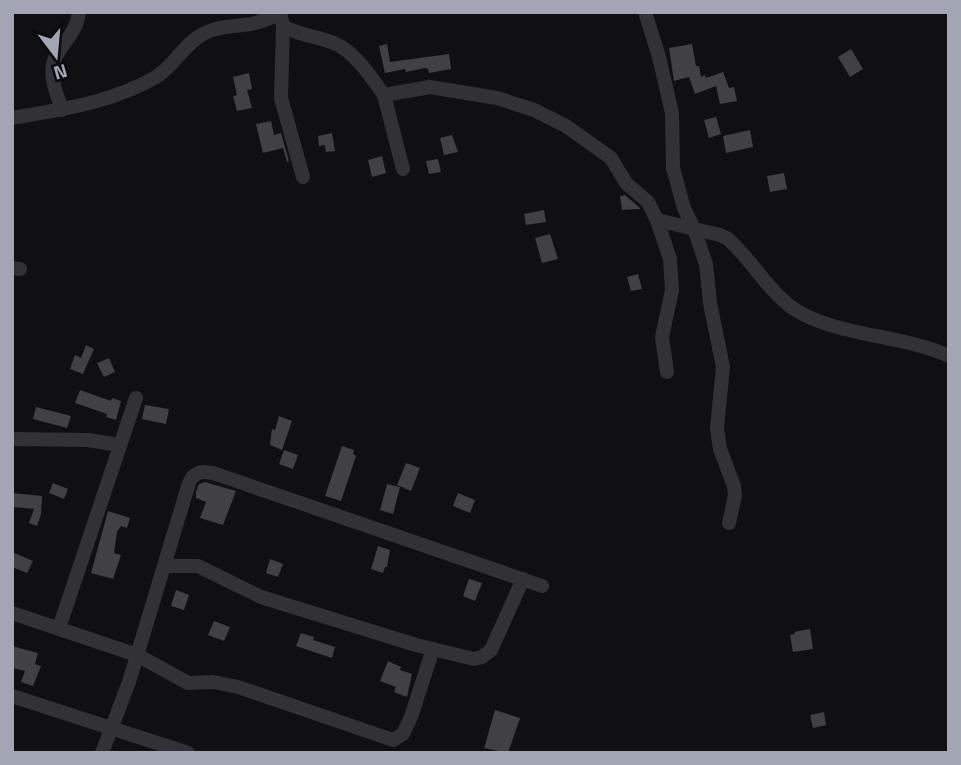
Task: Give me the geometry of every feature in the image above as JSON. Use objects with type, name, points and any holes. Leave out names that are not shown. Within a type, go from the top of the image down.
[{"type":"street","points":[[62,110],[52,81],[54,58],[68,41],[79,12]]},
{"type":"street","points":[[645,12],[672,113],[673,168],[684,208],[706,264],[710,303],[723,367],[717,428],[720,449],[734,486],[735,495],[729,523]]},
{"type":"street","points":[[12,118],[62,110],[109,98],[158,76],[179,53],[202,34],[224,27],[281,17]]},
{"type":"street","points":[[281,17],[294,33],[339,46],[359,63],[384,95],[403,169]]},
{"type":"street","points":[[281,17],[281,98],[303,177]]},
{"type":"street","points":[[384,95],[430,87],[497,98],[534,110],[566,126],[611,158],[626,183],[648,202],[670,259],[672,290],[662,337],[667,372]]},
{"type":"street","points":[[657,220],[728,239],[767,285],[795,309],[818,320],[949,355]]},
{"type":"street","points":[[59,628],[136,398]]},
{"type":"street","points":[[12,439],[88,440],[120,445]]},
{"type":"street","points":[[102,753],[129,682],[189,483],[192,477],[205,471],[356,520],[542,586]]},
{"type":"street","points":[[165,566],[198,566],[261,597],[474,659],[491,650],[523,579]]},
{"type":"street","points":[[12,613],[137,655],[188,683],[213,682],[238,687],[393,740],[403,734],[411,717],[433,649]]},
{"type":"street","points":[[12,696],[187,753]]},
{"type":"building","points":[[387,44],[390,62],[449,54],[451,69],[429,73],[425,68],[406,72],[405,69],[385,73],[379,46]]},
{"type":"building","points":[[692,44],[701,77],[723,72],[729,88],[734,87],[737,101],[720,104],[716,86],[695,94],[689,77],[674,81],[669,48]]},
{"type":"building","points":[[851,49],[863,69],[850,77],[838,57]]},
{"type":"building","points":[[249,73],[252,89],[247,90],[252,108],[237,111],[233,96],[237,95],[233,77]]},
{"type":"building","points":[[716,117],[721,134],[709,138],[704,120]]},
{"type":"building","points":[[271,121],[274,135],[281,133],[289,161],[287,162],[283,148],[263,153],[256,124]]},
{"type":"building","points":[[750,130],[753,147],[726,153],[723,136]]},
{"type":"building","points":[[332,133],[335,151],[326,152],[325,145],[319,146],[318,136]]},
{"type":"building","points":[[452,135],[458,152],[444,155],[440,138]]},
{"type":"building","points":[[382,156],[386,173],[372,177],[368,160]]},
{"type":"building","points":[[438,159],[441,172],[429,174],[426,161]]},
{"type":"building","points":[[784,173],[787,189],[770,192],[767,176]]},
{"type":"building","points":[[625,195],[640,209],[622,210],[620,196]]},
{"type":"building","points":[[544,210],[546,222],[526,225],[524,214]]},
{"type":"building","points":[[550,234],[558,259],[542,263],[535,238]]},
{"type":"building","points":[[638,274],[642,289],[631,291],[627,277]]},
{"type":"building","points":[[86,345],[94,349],[83,374],[70,369],[75,355],[81,358]]},
{"type":"building","points":[[109,358],[115,372],[104,377],[97,363]]},
{"type":"building","points":[[80,390],[111,401],[112,398],[121,401],[116,420],[75,403]]},
{"type":"building","points":[[145,405],[169,409],[166,424],[142,419]]},
{"type":"building","points":[[36,407],[71,416],[67,428],[33,419]]},
{"type":"building","points":[[279,416],[292,421],[282,450],[270,445],[272,429],[275,430]]},
{"type":"building","points":[[342,446],[354,450],[353,454],[356,456],[341,501],[325,496]]},
{"type":"building","points":[[284,450],[298,455],[293,469],[279,464]]},
{"type":"building","points":[[406,463],[420,468],[411,491],[397,485]]},
{"type":"building","points":[[205,482],[236,491],[223,525],[200,518],[206,502],[196,498],[196,492],[199,484]]},
{"type":"building","points":[[53,483],[68,489],[64,499],[49,493]]},
{"type":"building","points":[[387,484],[400,487],[393,514],[380,510]]},
{"type":"building","points":[[12,493],[42,496],[37,526],[29,523],[34,509],[12,507]]},
{"type":"building","points":[[458,493],[475,500],[470,513],[453,506]]},
{"type":"building","points":[[108,511],[130,518],[127,528],[121,526],[117,532],[114,553],[121,555],[113,579],[91,573]]},
{"type":"building","points":[[378,546],[390,550],[383,573],[371,569]]},
{"type":"building","points":[[12,552],[33,561],[27,573],[12,567]]},
{"type":"building","points":[[270,559],[283,564],[278,577],[266,573]]},
{"type":"building","points":[[469,579],[482,583],[475,601],[463,596]]},
{"type":"building","points":[[176,590],[189,595],[184,610],[171,606]]},
{"type":"building","points":[[214,621],[230,627],[224,641],[208,635]]},
{"type":"building","points":[[810,629],[813,649],[793,652],[790,635]]},
{"type":"building","points":[[301,633],[335,647],[332,658],[296,646]]},
{"type":"building","points":[[12,646],[38,653],[35,664],[41,666],[33,686],[21,682],[25,671],[12,668]]},
{"type":"building","points":[[388,661],[401,667],[400,670],[412,674],[407,697],[394,692],[396,687],[380,681]]},
{"type":"building","points":[[495,710],[520,718],[508,753],[484,748]]},
{"type":"building","points":[[824,712],[826,725],[813,728],[810,715]]}]
